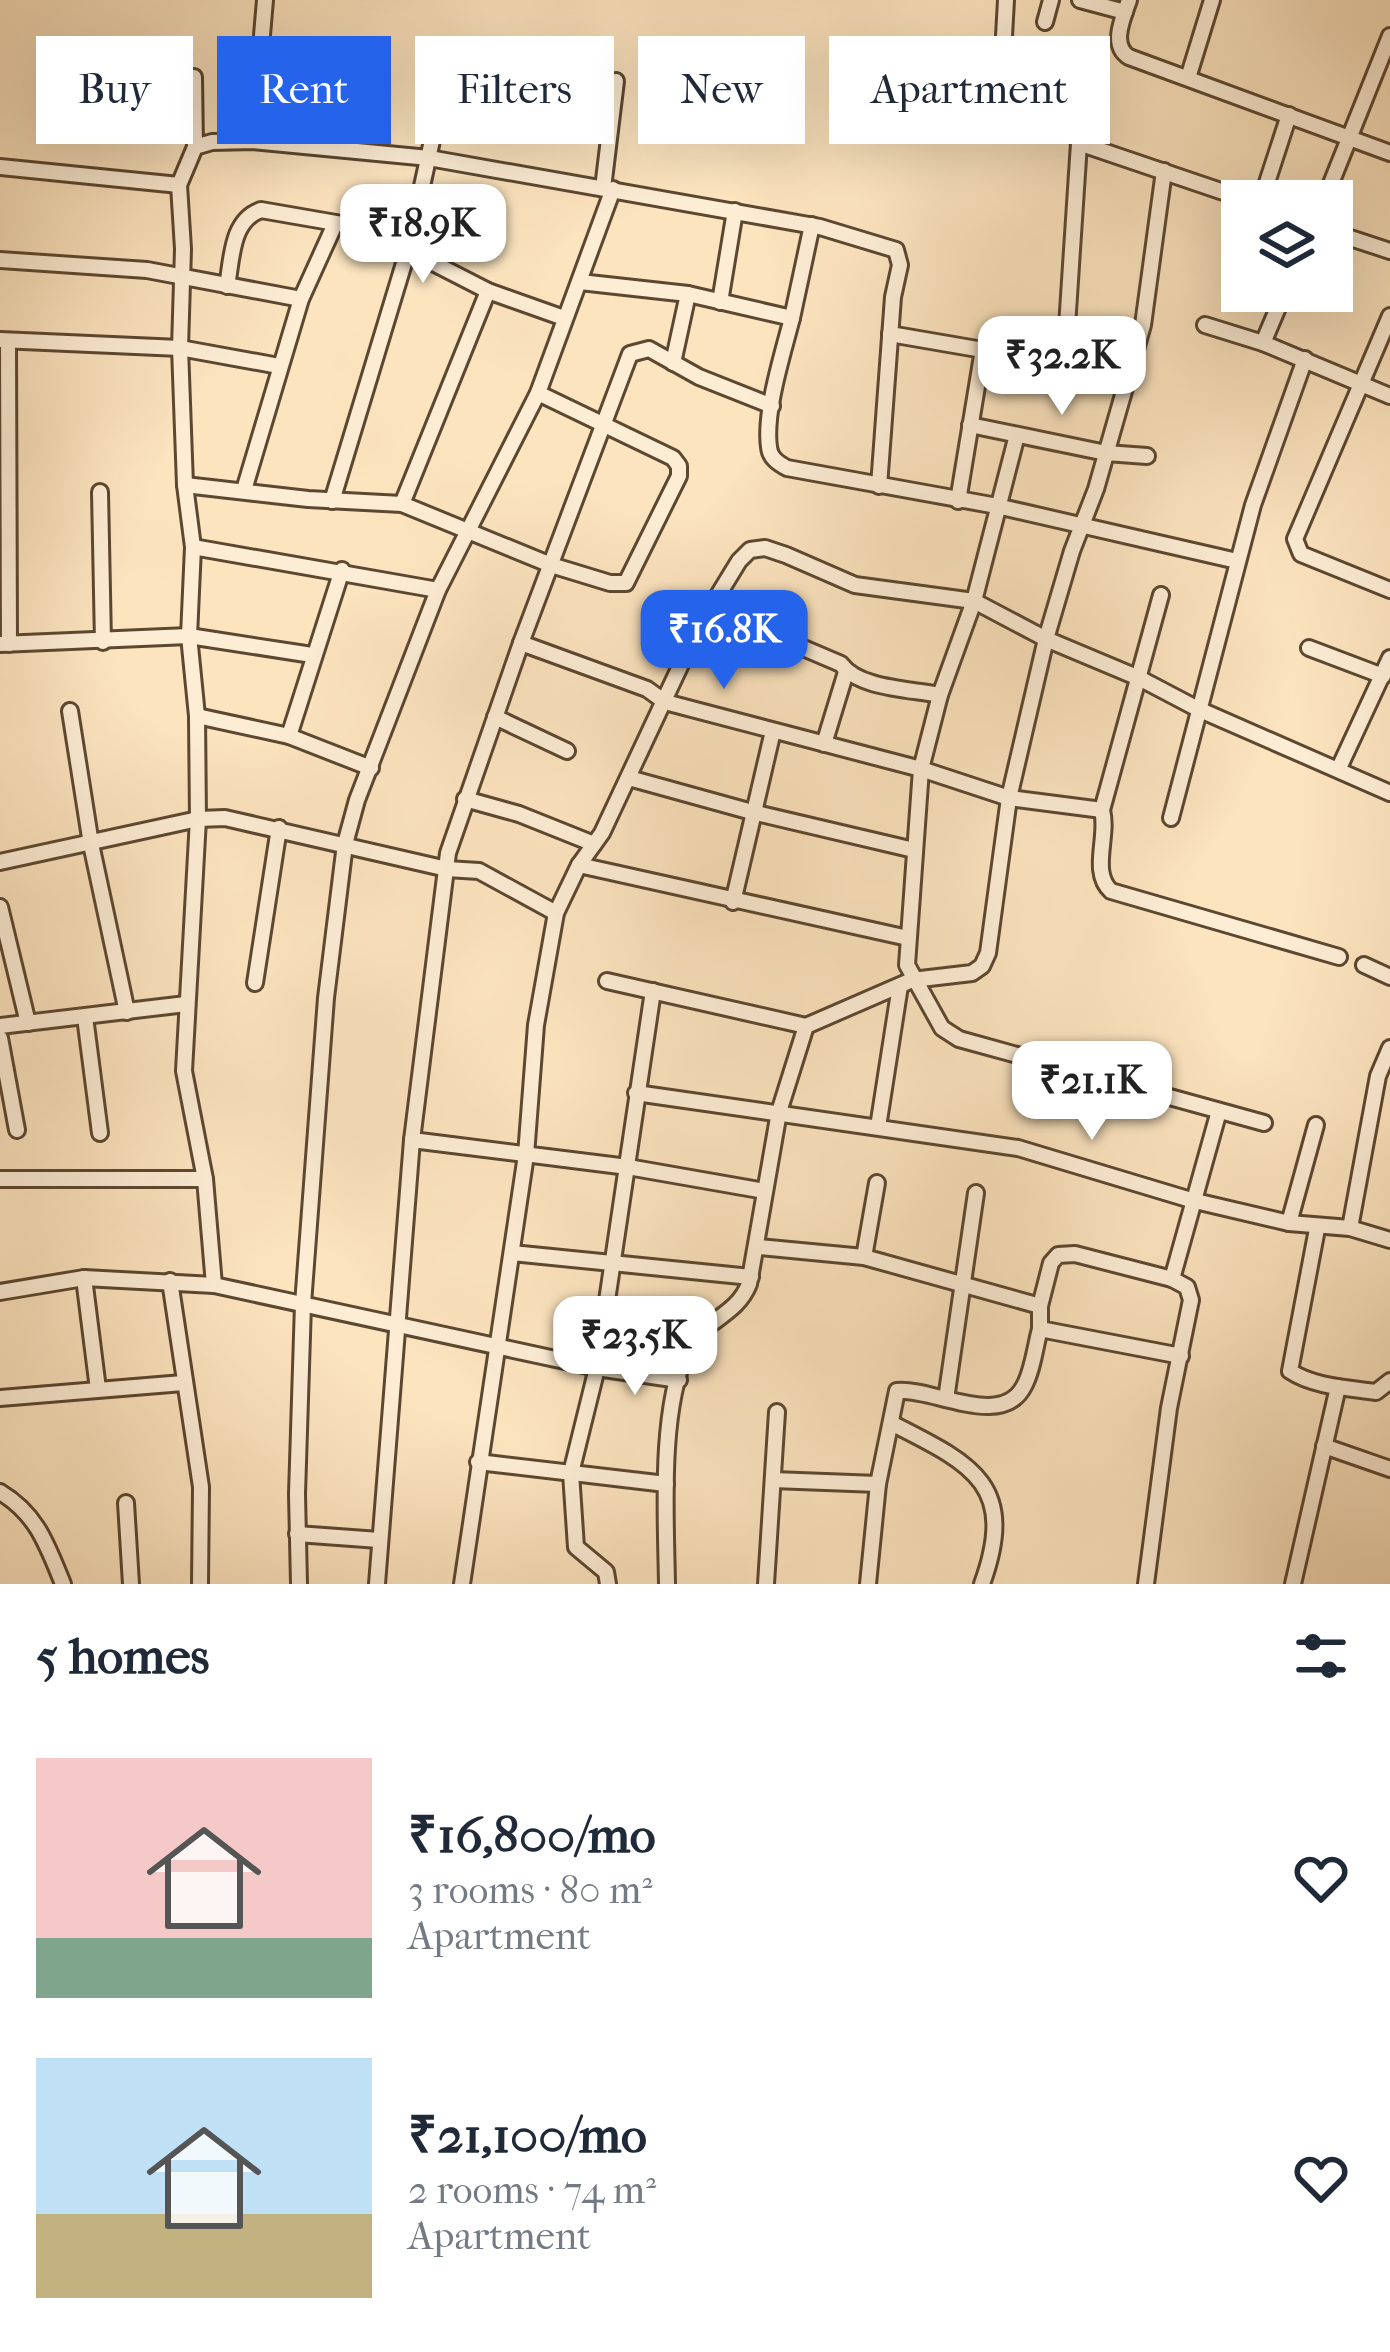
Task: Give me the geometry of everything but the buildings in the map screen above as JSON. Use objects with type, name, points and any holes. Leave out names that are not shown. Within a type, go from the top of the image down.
[{"type":"street","points":[[262,36],[265,0]]},
{"type":"street","points":[[1004,36],[1006,0]]},
{"type":"street","points":[[1045,22],[1051,0]]},
{"type":"street","points":[[1080,0],[1127,6],[1118,43],[1121,52],[1390,152]]},
{"type":"street","points":[[1188,78],[1212,0]]},
{"type":"street","points":[[1333,180],[1390,38]]},
{"type":"street","points":[[194,77],[195,147],[179,185],[180,348],[185,485],[193,548],[189,636],[197,716],[198,819],[184,1071],[205,1180],[214,1285]]},
{"type":"street","points":[[299,1584],[303,1304],[326,998],[345,844],[438,590],[538,393],[580,281],[608,188],[616,81]]},
{"type":"street","points":[[1268,180],[1289,115]]},
{"type":"street","points":[[195,147],[224,144]]},
{"type":"street","points":[[284,144],[429,158],[608,188],[812,225],[896,250],[900,265],[879,486]]},
{"type":"street","points":[[332,501],[409,243],[432,144]]},
{"type":"street","points":[[1065,357],[1079,144]]},
{"type":"street","points":[[1085,144],[1221,191]]},
{"type":"street","points":[[0,167],[179,185]]},
{"type":"street","points":[[607,981],[806,1026],[906,983],[972,973],[982,965],[998,891],[1009,797],[1046,638],[1106,452],[1152,278],[1164,171]]},
{"type":"street","points":[[227,286],[239,226],[248,214],[261,210],[409,243],[488,291],[564,318]]},
{"type":"street","points":[[720,302],[734,211]]},
{"type":"street","points":[[244,490],[279,366],[335,224]]},
{"type":"street","points":[[812,225],[772,406],[768,448],[776,462],[1237,561]]},
{"type":"street","points":[[1353,239],[1390,251]]},
{"type":"street","points":[[0,260],[147,271],[302,299]]},
{"type":"street","points":[[580,281],[688,294],[792,318]]},
{"type":"street","points":[[402,504],[488,291]]},
{"type":"street","points":[[674,363],[688,294]]},
{"type":"street","points":[[1263,343],[1276,312]]},
{"type":"street","points":[[1390,316],[1295,531],[1295,547],[1301,554],[1390,590]]},
{"type":"street","points":[[1204,325],[1305,359],[1390,397]]},
{"type":"street","points":[[890,334],[982,350],[1132,361]]},
{"type":"street","points":[[279,366],[180,348],[4,341],[4,644],[189,636],[312,655]]},
{"type":"street","points":[[377,1584],[412,1140],[452,836],[630,354],[649,350],[772,406]]},
{"type":"street","points":[[958,501],[982,350]]},
{"type":"street","points":[[1171,818],[1237,561],[1305,359]]},
{"type":"street","points":[[185,485],[402,504],[551,565],[610,583],[626,583],[680,476],[679,466],[673,458],[538,393]]},
{"type":"street","points":[[970,425],[1147,456]]},
{"type":"street","points":[[878,1126],[906,983],[921,769],[940,695],[974,601],[1017,434]]},
{"type":"street","points":[[100,492],[103,642]]},
{"type":"street","points":[[193,548],[438,590]]},
{"type":"street","points":[[462,1584],[526,1155],[536,1025],[556,913],[629,778],[698,628],[750,550],[765,548],[855,585],[974,601],[1198,709],[1390,793]]},
{"type":"street","points":[[289,736],[342,570]]},
{"type":"street","points":[[1160,595],[1102,810],[1106,832],[1100,870],[1103,884],[1111,891],[1340,957]]},
{"type":"street","points":[[712,609],[841,664],[846,672],[865,680],[940,695]]},
{"type":"street","points":[[521,643],[647,688],[665,702],[1009,797],[1102,810]]},
{"type":"street","points":[[1309,648],[1383,676]]},
{"type":"street","points":[[1339,768],[1390,658]]},
{"type":"street","points":[[824,744],[846,672]]},
{"type":"street","points":[[70,711],[91,844],[127,1012]]},
{"type":"street","points":[[197,716],[289,736],[371,768]]},
{"type":"street","points":[[495,717],[567,751]]},
{"type":"street","points":[[733,902],[773,730]]},
{"type":"street","points":[[629,778],[914,850]]},
{"type":"street","points":[[465,799],[519,814],[593,844]]},
{"type":"street","points":[[0,862],[198,819],[225,818],[447,869],[479,871],[556,913]]},
{"type":"street","points":[[255,983],[279,828]]},
{"type":"street","points":[[579,865],[908,938]]},
{"type":"street","points":[[0,907],[28,1023]]},
{"type":"street","points":[[1364,965],[1390,977]]},
{"type":"street","points":[[906,983],[942,1028],[959,1039],[1264,1123]]},
{"type":"street","points":[[608,1584],[606,1572],[576,1547],[571,1473],[598,1368],[652,991]]},
{"type":"street","points":[[0,1026],[187,1004]]},
{"type":"street","points":[[85,1017],[100,1133]]},
{"type":"street","points":[[667,1584],[666,1484],[679,1380],[688,1349],[716,1319],[742,1302],[751,1277],[779,1112],[806,1026]]},
{"type":"street","points":[[0,1038],[16,1130]]},
{"type":"street","points":[[1350,1228],[1378,1076],[1390,1048]]},
{"type":"street","points":[[636,1093],[1018,1148],[1191,1200],[1317,1228],[1350,1228],[1390,1240]]},
{"type":"street","points":[[1172,1279],[1219,1111]]},
{"type":"street","points":[[1289,1223],[1316,1125]]},
{"type":"street","points":[[412,1140],[628,1167],[765,1191]]},
{"type":"street","points":[[0,1179],[205,1180]]},
{"type":"street","points":[[864,1257],[878,1183]]},
{"type":"street","points":[[946,1399],[976,1193]]},
{"type":"street","points":[[1317,1228],[1291,1370],[1338,1387],[1376,1392],[1390,1382]]},
{"type":"street","points":[[759,1247],[864,1257],[1040,1306]]},
{"type":"street","points":[[512,1253],[751,1277]]},
{"type":"street","points":[[868,1584],[878,1484],[897,1391],[984,1406],[1015,1397],[1024,1388],[1040,1329],[1040,1306],[1051,1263],[1058,1255],[1087,1256],[1172,1279],[1187,1287],[1191,1300],[1163,1446],[1146,1584]]},
{"type":"street","points":[[0,1292],[84,1278],[214,1285],[598,1368],[679,1380]]},
{"type":"street","points":[[84,1278],[98,1389]]},
{"type":"street","points":[[170,1282],[202,1487],[200,1584]]},
{"type":"street","points":[[1040,1329],[1181,1356]]},
{"type":"street","points":[[0,1398],[183,1383]]},
{"type":"street","points":[[1293,1584],[1338,1387]]},
{"type":"street","points":[[766,1584],[777,1412]]},
{"type":"street","points":[[893,1424],[955,1455],[987,1486],[994,1505],[991,1558],[982,1584]]},
{"type":"street","points":[[1324,1446],[1390,1469]]},
{"type":"street","points":[[478,1462],[666,1484]]},
{"type":"street","points":[[773,1480],[878,1484]]},
{"type":"street","points":[[0,1492],[34,1518],[63,1584]]},
{"type":"street","points":[[125,1503],[131,1584]]},
{"type":"street","points":[[297,1534],[379,1540]]}]
